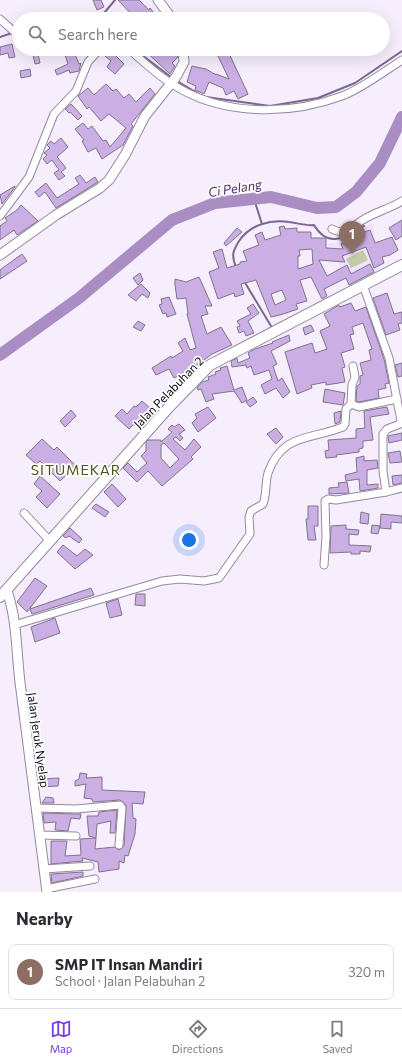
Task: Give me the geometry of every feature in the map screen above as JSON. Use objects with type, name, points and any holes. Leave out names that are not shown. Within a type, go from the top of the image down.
[{"type":"main road","name":"Jalan Pelabuhan 2","points":[[3,594],[165,412],[210,365],[402,265]]},
{"type":"street","points":[[158,0],[167,12]]},
{"type":"street","points":[[1,15],[12,28]]},
{"type":"street","points":[[0,216],[29,178],[54,114],[76,91],[88,62],[94,56]]},
{"type":"street","points":[[139,56],[201,99],[257,111],[274,111],[343,96],[402,60]]},
{"type":"street","points":[[0,256],[56,215],[100,188],[116,170],[154,102],[174,81],[184,62],[184,56]]},
{"type":"street","points":[[332,229],[340,232],[347,230],[366,217],[384,211],[402,201]]},
{"type":"street","points":[[362,285],[389,358],[396,399],[402,421],[400,424],[382,434],[386,492]]},
{"type":"street","points":[[14,625],[162,581],[180,579],[209,580],[219,578],[250,534],[250,513],[253,509],[263,504],[268,475],[278,453],[298,439],[343,427],[345,424],[346,409],[351,404],[352,385],[355,377],[353,366]]},
{"type":"street","points":[[351,404],[359,407],[396,399]]},
{"type":"street","points":[[324,565],[326,500],[386,492],[402,488]]},
{"type":"street","points":[[24,513],[50,541]]},
{"type":"street","name":"Jalan Jeruk Nyelap","points":[[3,594],[14,625],[20,689],[37,808],[46,891]]},
{"type":"street","points":[[37,808],[76,809],[120,805],[122,808],[119,845]]},
{"type":"street","points":[[40,835],[76,836]]},
{"type":"street","points":[[44,869],[90,866]]},
{"type":"street","points":[[46,891],[95,879]]},
{"type":"shaded area","points":[[373,224],[376,243],[371,257],[379,272],[350,287],[337,262],[328,262],[329,243],[339,243],[350,239],[366,226]]},
{"type":"green space","points":[[363,250],[368,260],[351,268],[346,259]]},
{"type":"building","points":[[93,0],[101,0],[104,7],[97,10]]},
{"type":"building","points":[[118,0],[139,0],[149,10],[150,8],[153,12],[129,12]]},
{"type":"building","points":[[12,44],[12,56],[15,57],[9,58],[8,53],[0,55],[0,47]]},
{"type":"building","points":[[33,56],[38,56],[40,63],[35,64]]},
{"type":"building","points":[[65,56],[76,56],[79,64],[81,63],[79,71],[70,73],[69,70],[57,75],[55,70],[68,64]]},
{"type":"building","points":[[105,56],[116,56],[124,64],[115,74],[107,67],[111,61]]},
{"type":"building","points":[[151,56],[177,56],[178,57],[172,63],[175,66],[170,74]]},
{"type":"building","points":[[218,56],[230,56],[248,94],[238,99],[234,91],[226,95],[223,88],[209,82],[204,94],[195,90],[196,86],[187,82],[192,66],[206,69],[216,75],[229,79]]},
{"type":"building","points":[[30,69],[31,76],[21,78],[20,71]]},
{"type":"building","points":[[106,84],[113,91],[116,89],[124,98],[129,94],[136,102],[150,88],[155,94],[131,124],[133,126],[123,145],[102,159],[96,148],[88,152],[82,141],[84,140],[75,129],[83,123],[88,129],[92,126],[103,141],[106,140],[110,147],[126,128],[109,114],[101,121],[89,107],[87,109],[78,96],[88,88],[94,95]]},
{"type":"building","points":[[71,104],[82,116],[78,120],[65,109]]},
{"type":"building","points":[[61,138],[68,147],[57,157],[66,168],[61,172],[65,176],[59,180],[54,173],[59,170],[52,160],[47,164],[43,159],[47,155],[44,153],[50,148],[47,145],[51,141],[54,144]]},
{"type":"building","points":[[80,175],[86,183],[95,177],[98,182],[56,208],[45,192],[39,197],[35,192],[46,183],[57,198],[79,184],[75,178]]},
{"type":"building","points":[[15,187],[2,204],[0,195]]},
{"type":"building","points":[[21,205],[38,221],[17,235],[14,230],[0,240],[0,226],[7,221],[5,218],[17,210]]},
{"type":"building","points":[[402,220],[402,236],[396,240],[389,228]]},
{"type":"building","points":[[284,226],[285,229],[297,228],[297,232],[311,232],[311,238],[326,238],[326,248],[343,249],[341,244],[355,239],[354,236],[370,230],[375,243],[392,237],[398,250],[390,255],[382,257],[384,263],[374,268],[366,247],[342,256],[345,262],[319,260],[327,276],[347,265],[351,274],[370,264],[374,272],[349,285],[346,278],[324,289],[327,296],[322,299],[311,277],[300,280],[307,301],[296,304],[298,309],[280,315],[271,317],[256,280],[241,284],[244,294],[235,297],[234,293],[218,299],[209,272],[219,268],[213,252],[222,249],[227,268],[240,264],[240,262],[247,261],[243,251],[259,245],[255,235],[262,232],[265,240],[281,235],[279,227]],"holes":[[[312,249],[313,264],[298,269],[298,256],[300,256],[299,250]],[[282,290],[286,300],[275,305],[271,294]]]},
{"type":"building","points":[[237,228],[242,232],[226,246],[224,243]]},
{"type":"building","points":[[22,254],[27,261],[0,279],[0,270]]},
{"type":"building","points":[[140,273],[143,280],[138,285],[133,278]]},
{"type":"building","points":[[199,277],[212,306],[205,306],[208,314],[201,316],[207,334],[221,327],[232,345],[212,354],[192,369],[174,378],[169,369],[156,375],[152,368],[171,356],[172,358],[183,351],[178,343],[185,338],[190,350],[196,348],[187,314],[186,298],[177,299],[175,279],[186,282]]},
{"type":"building","points":[[141,284],[150,293],[148,298],[142,294],[136,301],[128,295]]},
{"type":"building","points":[[387,293],[394,314],[402,312],[402,323],[398,324],[400,330],[386,335],[373,298]]},
{"type":"building","points":[[169,297],[176,314],[167,317],[166,313],[163,314],[159,305],[162,304],[161,299]]},
{"type":"building","points":[[351,303],[355,311],[366,307],[384,359],[389,383],[385,384],[386,388],[378,390],[379,398],[359,402],[356,401],[357,386],[360,384],[360,376],[363,375],[360,363],[371,360],[369,350],[372,349],[363,323],[352,327],[354,334],[350,335],[354,349],[341,353],[345,367],[342,368],[345,382],[326,385],[326,382],[311,385],[312,388],[297,394],[285,352],[312,343],[315,353],[327,349],[320,331],[330,326],[324,314],[339,305],[340,307]]},
{"type":"building","points":[[253,304],[259,313],[248,321],[254,333],[246,336],[244,331],[239,333],[237,327],[240,326],[237,321],[251,314],[247,308]]},
{"type":"building","points":[[138,321],[145,325],[141,331],[133,327]]},
{"type":"building","points":[[311,325],[314,331],[305,335],[303,328]]},
{"type":"building","points":[[289,335],[290,341],[271,351],[277,364],[273,366],[278,381],[282,378],[290,392],[283,398],[276,388],[265,394],[261,385],[272,379],[269,370],[254,375],[251,366],[247,368],[246,365],[232,367],[231,361],[237,358],[238,363],[250,358],[248,353]]},
{"type":"building","points":[[402,363],[402,376],[398,377],[395,365]]},
{"type":"building","points":[[227,366],[234,390],[242,387],[247,400],[242,403],[234,391],[212,394],[214,399],[206,402],[201,389],[198,390],[197,388],[202,382],[209,380],[208,377],[221,370],[220,368]]},
{"type":"building","points":[[325,389],[345,393],[343,405],[323,402]]},
{"type":"building","points":[[253,397],[257,402],[250,407],[246,402]]},
{"type":"building","points":[[142,401],[150,408],[129,429],[115,416],[122,409],[127,414],[134,406],[136,407]]},
{"type":"building","points":[[208,407],[216,418],[198,432],[192,423],[197,418],[195,414]]},
{"type":"building","points":[[387,407],[389,414],[370,417],[373,440],[363,441],[363,448],[359,449],[359,452],[326,458],[325,451],[329,450],[328,440],[356,438],[356,429],[365,428],[364,411]]},
{"type":"building","points":[[71,410],[76,416],[65,427],[60,421]]},
{"type":"building","points":[[341,411],[340,422],[335,424],[334,413]]},
{"type":"building","points":[[179,424],[185,430],[179,434],[183,438],[180,441],[176,437],[173,439],[185,450],[194,439],[201,447],[191,457],[193,459],[162,486],[148,471],[137,482],[123,468],[128,463],[137,472],[147,463],[141,456],[146,451],[146,442],[148,440],[161,440],[161,442],[172,432],[168,429],[172,425],[174,427]],"holes":[[[164,443],[179,459],[170,468],[161,458],[161,445]]]},
{"type":"building","points":[[276,428],[283,437],[276,444],[267,434]]},
{"type":"building","points":[[402,433],[402,440],[389,443],[388,436]]},
{"type":"building","points":[[42,439],[54,450],[57,447],[76,466],[60,481],[40,461],[36,464],[26,455]]},
{"type":"building","points":[[400,451],[402,462],[390,463],[388,453]]},
{"type":"building","points":[[364,456],[364,461],[377,460],[378,468],[367,470],[367,485],[378,484],[378,488],[360,491],[359,479],[346,481],[345,475],[357,472],[356,458]]},
{"type":"building","points":[[402,475],[402,483],[393,485],[392,476]]},
{"type":"building","points":[[40,476],[60,494],[47,508],[36,497],[42,491],[34,484]]},
{"type":"building","points":[[347,482],[349,493],[329,494],[329,488],[339,487],[338,483]]},
{"type":"building","points":[[112,484],[126,499],[118,507],[104,492]]},
{"type":"building","points":[[96,504],[109,512],[105,517],[92,508]]},
{"type":"building","points":[[308,506],[318,506],[318,526],[314,526],[316,540],[308,540],[306,519],[308,519]]},
{"type":"building","points":[[361,512],[369,514],[368,524],[360,523]]},
{"type":"building","points":[[381,514],[402,516],[402,523],[391,522],[391,529],[380,528]]},
{"type":"building","points":[[346,525],[346,529],[359,530],[358,535],[349,534],[349,545],[371,546],[370,552],[360,551],[360,554],[351,554],[351,552],[330,553],[331,526]]},
{"type":"building","points":[[372,525],[380,526],[378,534],[371,533]]},
{"type":"building","points":[[70,528],[82,539],[79,543],[69,536],[66,538],[63,536]]},
{"type":"building","points":[[63,545],[77,556],[85,549],[93,555],[75,569],[57,552]]},
{"type":"building","points":[[35,578],[47,586],[27,612],[17,602]]},
{"type":"building","points":[[91,588],[94,595],[32,614],[30,609]]},
{"type":"building","points":[[136,594],[145,594],[145,606],[135,605]]},
{"type":"building","points":[[118,599],[122,615],[110,618],[106,603]]},
{"type":"building","points":[[55,618],[60,633],[35,642],[31,627]]},
{"type":"building","points":[[80,773],[87,774],[86,778],[102,777],[102,790],[145,792],[143,804],[132,803],[133,818],[136,819],[135,834],[128,856],[125,855],[124,863],[119,861],[119,869],[99,872],[98,862],[82,858],[83,861],[51,864],[51,841],[67,841],[65,856],[81,855],[80,839],[96,838],[95,849],[115,847],[119,850],[124,846],[126,805],[120,800],[93,802],[92,799],[84,798],[86,784],[75,786],[75,781],[79,779]]},
{"type":"building","points":[[59,778],[58,786],[39,787],[39,779]]},
{"type":"building","points":[[46,797],[53,798],[54,803],[42,803]]},
{"type":"building","points":[[117,810],[115,833],[110,833],[111,821],[97,824],[96,838],[89,836],[87,816],[98,816],[99,812]]},
{"type":"building","points":[[43,813],[81,814],[80,819],[71,818],[68,831],[55,830],[56,822],[44,823]]},
{"type":"building","points":[[83,872],[83,876],[52,883],[51,874]]},
{"type":"waterway","points":[[105,12],[115,0]]},
{"type":"waterway","points":[[0,37],[12,33]]},
{"type":"waterway","points":[[206,97],[270,106],[318,98],[355,83],[402,51]]},
{"type":"waterway","points":[[143,56],[171,77]]},
{"type":"waterway","points":[[177,81],[199,94]]},
{"type":"waterway","name":"Ci Pelang","points":[[0,355],[79,298],[172,220],[215,203],[271,197],[317,208],[336,207],[356,192],[380,163],[402,117]]},
{"type":"waterway","points":[[254,199],[262,224]]},
{"type":"waterway","points":[[236,267],[233,256],[237,244],[244,235],[261,224],[282,221],[314,225],[320,233],[332,239],[344,237],[364,226]]},
{"type":"waterway","points":[[244,281],[271,326]]},
{"type":"place","name":"SMP IT Insan Mandiri","points":[[352,254]]},
{"type":"district","name":"SITUMEKAR","points":[[76,469]]}]
